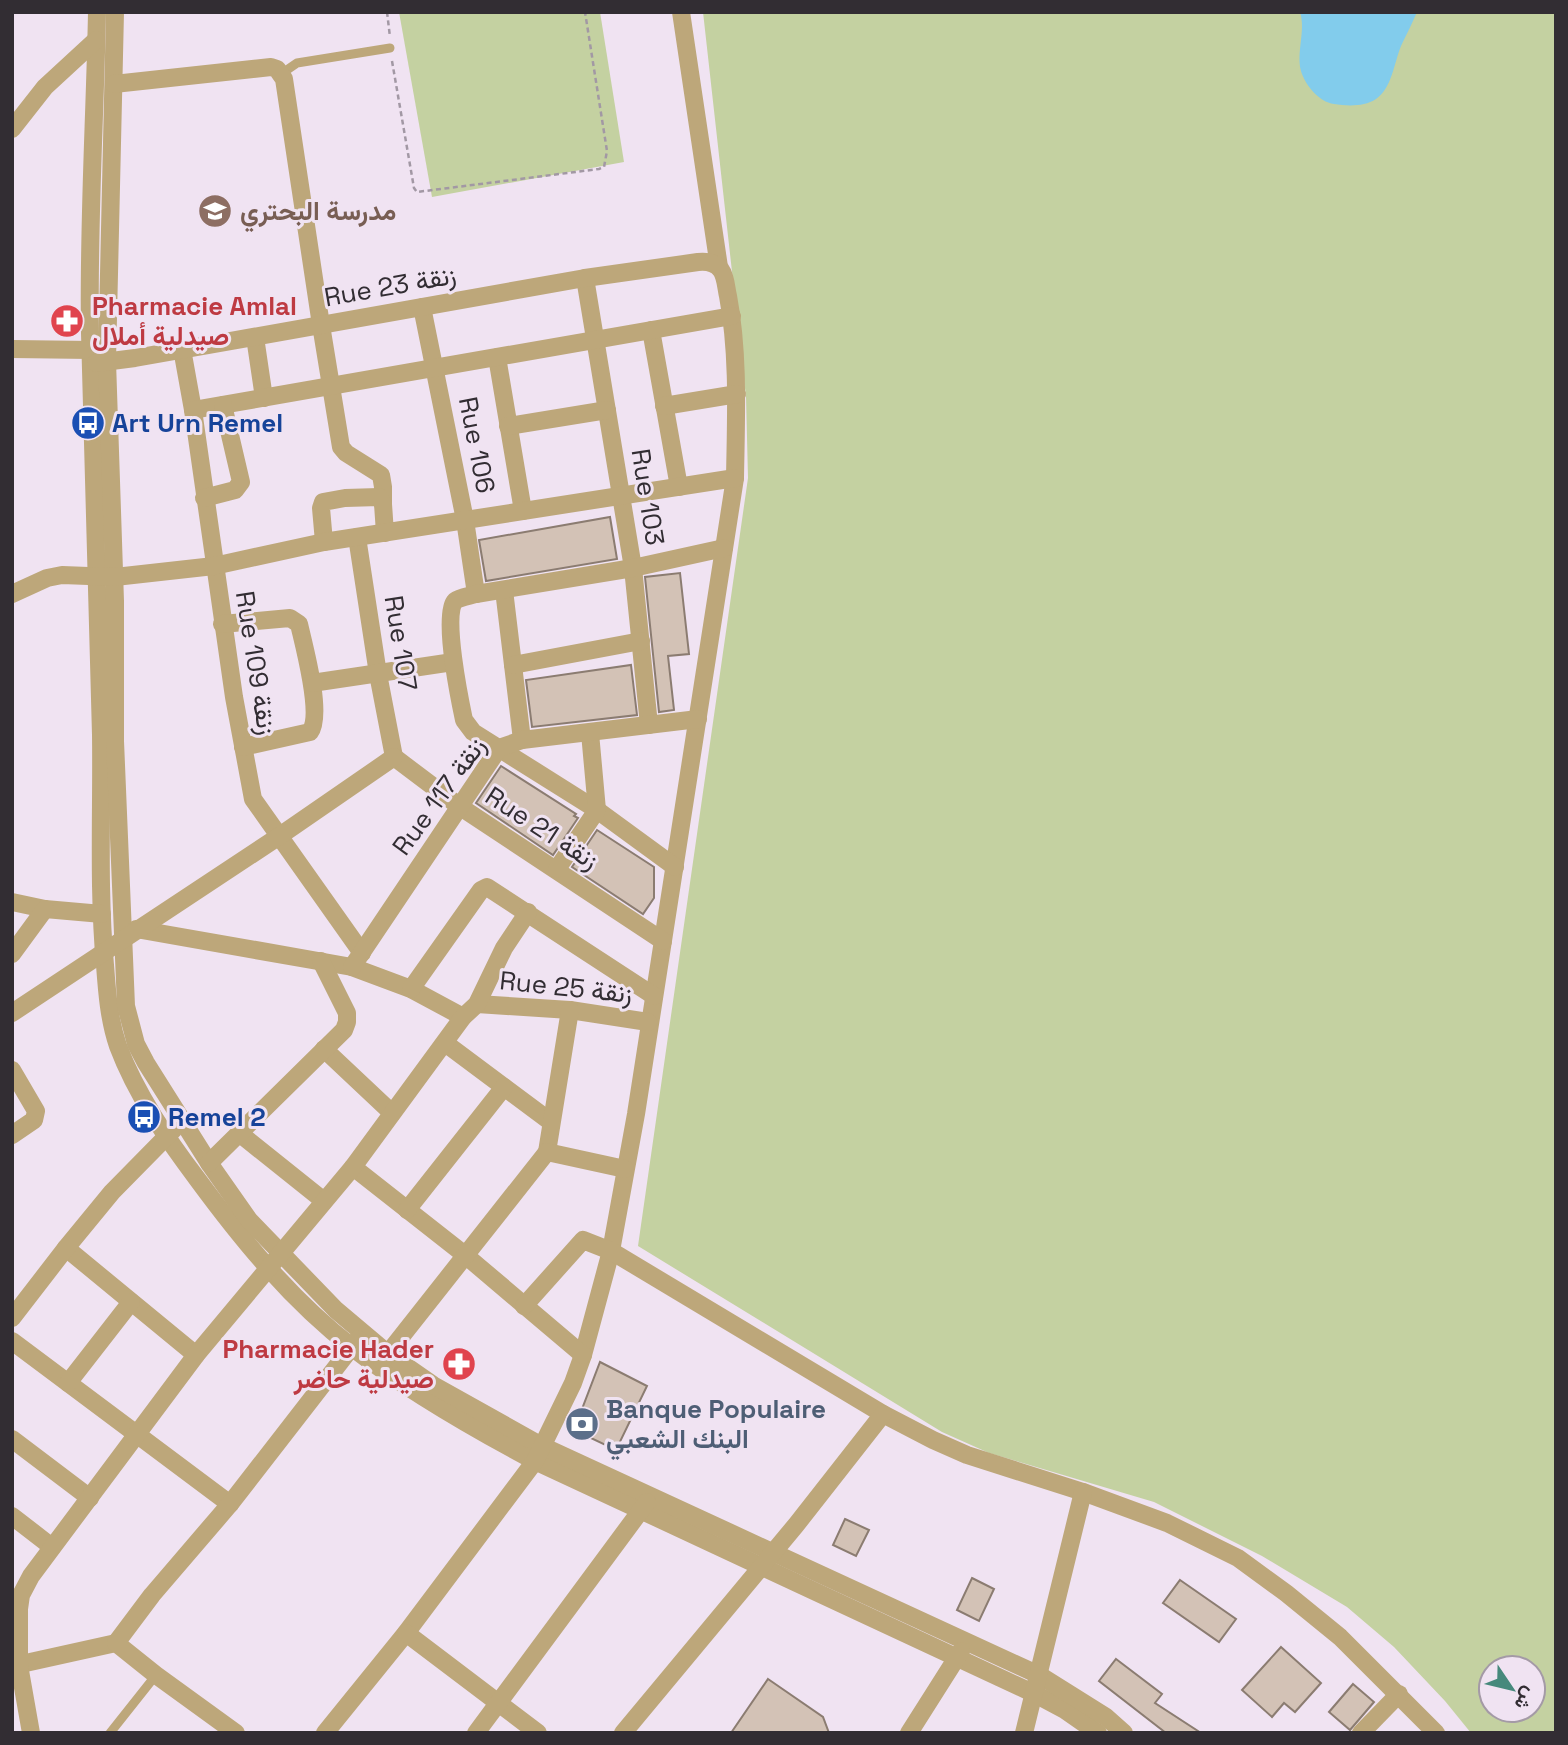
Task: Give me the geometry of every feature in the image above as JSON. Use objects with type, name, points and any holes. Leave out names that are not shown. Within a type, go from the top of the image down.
[{"type":"street","points":[[97,12],[95,575],[101,735],[103,950],[107,996],[118,1046],[145,1101],[235,1231],[316,1292],[357,1340],[464,1422],[768,1560],[1039,1675],[1084,1702],[1124,1733]]},
{"type":"street","points":[[115,12],[114,84],[96,358],[115,577],[114,741],[129,934],[126,1006],[130,1026],[146,1063],[274,1262]]},
{"type":"street","points":[[325,1733],[406,1633],[538,1454],[573,1383],[611,1251],[675,867],[735,478],[737,394],[732,316],[724,274],[719,267],[681,12]]},
{"type":"street","points":[[12,129],[19,107],[96,40]]},
{"type":"street","points":[[114,84],[271,67],[281,74],[284,79],[341,447],[381,475],[386,533]]},
{"type":"street","name":"Rue 23 زنقة","points":[[12,349],[96,358],[135,358],[585,278],[698,261],[708,261],[719,267]]},
{"type":"street","name":"Rue 103","points":[[585,278],[633,568],[649,725]]},
{"type":"street","name":"Rue 106","points":[[422,307],[465,520],[476,594]]},
{"type":"street","points":[[193,410],[732,316]]},
{"type":"street","points":[[651,330],[679,487]]},
{"type":"street","points":[[255,337],[264,398]]},
{"type":"street","name":"Rue 109 زنقة","points":[[182,349],[193,410],[222,624],[253,799],[357,960]]},
{"type":"street","points":[[497,357],[523,511]]},
{"type":"street","points":[[664,406],[737,394]]},
{"type":"street","points":[[204,498],[235,490],[241,482],[223,405]]},
{"type":"street","points":[[508,426],[607,410]]},
{"type":"street","points":[[12,594],[47,578],[62,575],[115,577],[214,566],[324,542],[735,478]]},
{"type":"street","points":[[324,542],[321,508],[323,502],[373,496],[379,497],[383,504]]},
{"type":"street","name":"Rue 107","points":[[358,537],[378,674],[394,757]]},
{"type":"street","points":[[675,867],[597,810],[473,732],[464,720],[453,662],[451,610],[458,599],[476,594],[633,568],[724,548]]},
{"type":"street","points":[[504,590],[523,740]]},
{"type":"street","points":[[222,624],[290,618],[295,620],[299,624],[312,683],[315,722],[310,732],[243,747]]},
{"type":"street","points":[[513,665],[641,641]]},
{"type":"street","points":[[312,683],[453,662]]},
{"type":"street","name":"Rue 117 زنقة","points":[[357,960],[499,748],[523,740],[698,719]]},
{"type":"street","points":[[557,869],[597,810],[590,733]]},
{"type":"street","points":[[12,1013],[394,757]]},
{"type":"street","name":"Rue 21 زنقة","points":[[394,757],[459,806],[663,941]]},
{"type":"street","points":[[411,989],[484,887],[528,912],[653,996]]},
{"type":"street","points":[[12,902],[45,909],[102,914]]},
{"type":"street","points":[[12,954],[45,909]]},
{"type":"street","points":[[32,1733],[16,1666],[21,1595],[19,1587],[31,1576],[196,1355],[353,1167],[463,1017],[477,1004],[504,948],[528,912]]},
{"type":"street","points":[[129,934],[321,961],[357,960],[463,1017]]},
{"type":"street","points":[[209,1163],[344,1030],[347,1017],[321,961]]},
{"type":"street","name":"Rue 25 زنقة","points":[[477,1004],[570,1010],[648,1022]]},
{"type":"street","points":[[382,1360],[547,1152],[570,1010]]},
{"type":"street","points":[[444,1043],[551,1122]]},
{"type":"street","points":[[324,1049],[392,1113]]},
{"type":"street","points":[[12,1070],[36,1111],[34,1120],[12,1135]]},
{"type":"street","points":[[407,1210],[504,1087]]},
{"type":"street","points":[[12,1318],[112,1192],[167,1134],[182,1122]]},
{"type":"street","points":[[239,1133],[324,1201]]},
{"type":"street","points":[[547,1152],[625,1169]]},
{"type":"street","points":[[353,1167],[465,1255],[583,1355]]},
{"type":"street","points":[[524,1306],[583,1240],[611,1251],[883,1414],[967,1455],[1167,1523],[1238,1558],[1340,1637],[1436,1733]]},
{"type":"street","points":[[66,1248],[196,1355]]},
{"type":"street","points":[[68,1383],[131,1302]]},
{"type":"street","points":[[12,1340],[230,1504]]},
{"type":"street","points":[[16,1666],[116,1643],[152,1595],[230,1504],[357,1340]]},
{"type":"street","points":[[623,1733],[768,1560],[883,1414]]},
{"type":"street","points":[[12,1439],[90,1498]]},
{"type":"street","points":[[1024,1733],[1083,1493]]},
{"type":"street","points":[[476,1733],[646,1504]]},
{"type":"street","points":[[12,1516],[52,1547]]},
{"type":"street","points":[[768,1560],[957,1658],[1035,1694],[1065,1710],[1098,1733]]},
{"type":"street","points":[[406,1633],[538,1733]]},
{"type":"street","points":[[909,1733],[966,1642]]},
{"type":"street","points":[[116,1643],[236,1733]]},
{"type":"street","points":[[1362,1733],[1399,1694]]},
{"type":"lane","points":[[281,74],[297,63],[390,48]]},
{"type":"lane","points":[[110,1733],[156,1675]]},
{"type":"path","points":[[387,12],[390,48],[414,188],[417,192],[604,167],[607,151],[585,12]]},
{"type":"green space","points":[[399,12],[600,12],[624,162],[432,197]]},
{"type":"green space","points":[[703,12],[1556,12],[1556,1733],[1471,1733],[1394,1647],[1347,1607],[1262,1556],[1154,1502],[989,1453],[942,1432],[638,1246],[748,478],[746,397]]},
{"type":"water","points":[[1300,12],[1417,12],[1386,88],[1371,102],[1350,105],[1328,103],[1313,92],[1306,82],[1300,64]]},
{"type":"building","points":[[610,517],[617,559],[486,581],[479,540]]},
{"type":"building","points":[[680,573],[689,654],[668,656],[674,710],[659,712],[645,577]]},
{"type":"building","points":[[631,665],[637,715],[532,727],[526,680]]},
{"type":"building","points":[[501,766],[576,814],[574,816],[578,818],[553,855],[476,803]]},
{"type":"building","points":[[597,830],[654,867],[654,898],[643,914],[572,867]]},
{"type":"building","points":[[600,1362],[647,1386],[616,1450],[574,1430]]},
{"type":"building","points":[[845,1519],[869,1530],[856,1556],[833,1545]]},
{"type":"building","points":[[972,1578],[994,1589],[979,1621],[957,1610]]},
{"type":"building","points":[[1180,1580],[1236,1619],[1219,1642],[1163,1603]]},
{"type":"building","points":[[1281,1647],[1321,1683],[1295,1712],[1284,1703],[1272,1717],[1242,1690]]},
{"type":"building","points":[[1116,1659],[1162,1694],[1155,1703],[1201,1733],[1166,1733],[1099,1681]]},
{"type":"building","points":[[768,1679],[823,1717],[829,1733],[731,1733]]},
{"type":"building","points":[[1353,1684],[1374,1702],[1350,1730],[1329,1712]]},
{"type":"place","name":"مدرسة البحتري","points":[[215,211]]},
{"type":"place","name":"Pharmacie Amlal صيدلية أملال","points":[[67,321]]},
{"type":"place","name":"Art Urn Remel","points":[[88,423]]},
{"type":"place","name":"Remel 2","points":[[144,1117]]},
{"type":"place","name":"Pharmacie Hader صيدلية حاضر","points":[[459,1364]]},
{"type":"place","name":"Banque Populaire البنك الشعبي","points":[[582,1424]]}]
